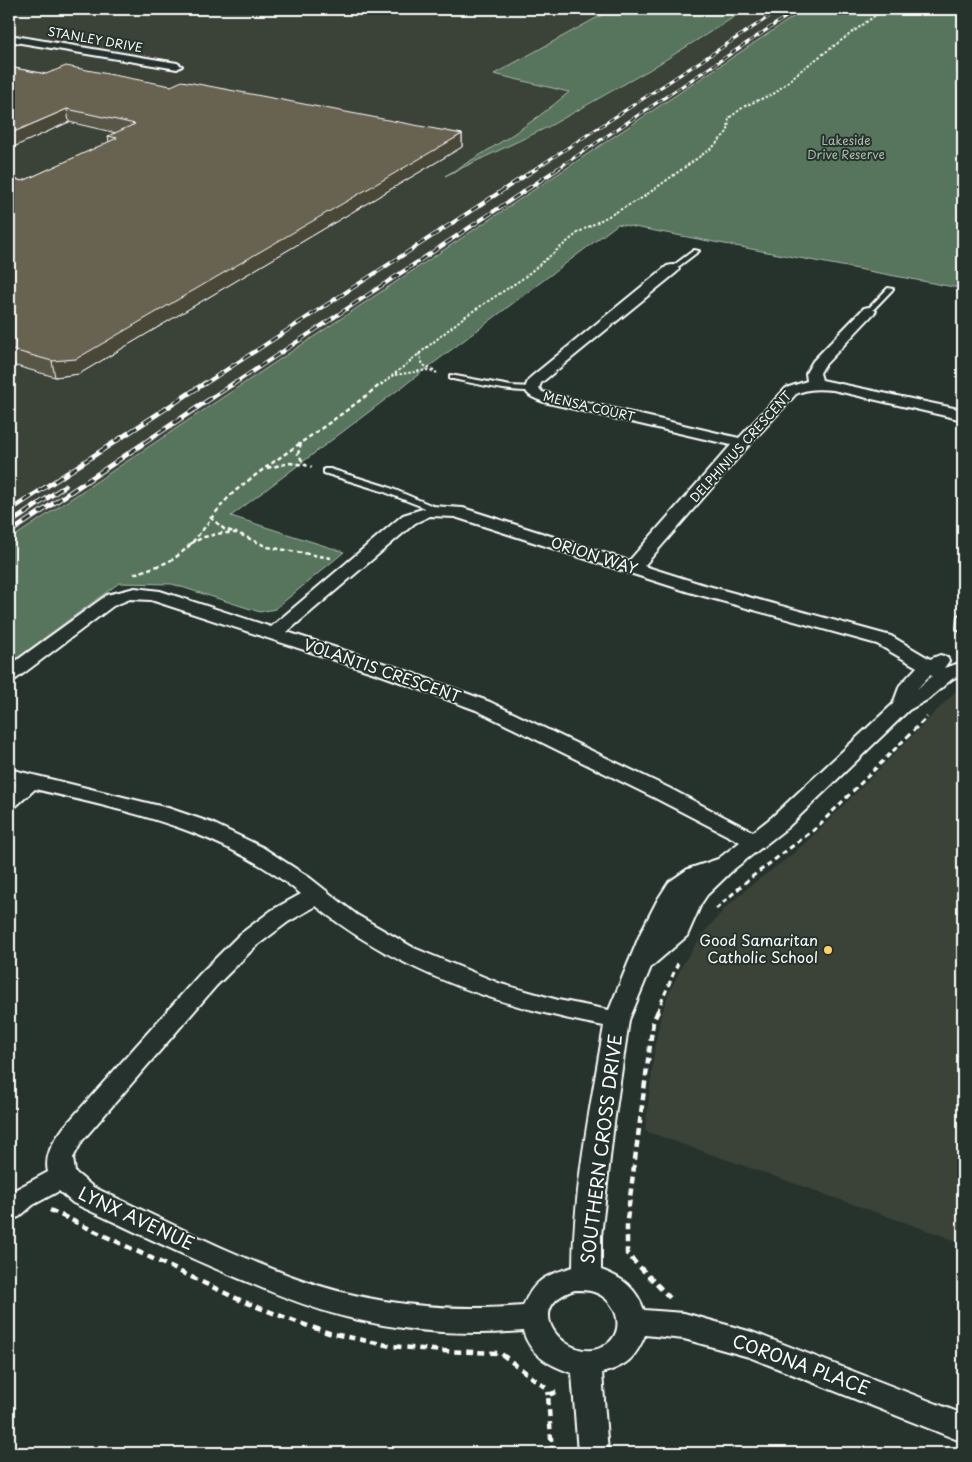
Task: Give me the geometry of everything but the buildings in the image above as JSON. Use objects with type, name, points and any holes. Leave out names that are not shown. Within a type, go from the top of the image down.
[{"type":"street","name":"STANLEY DRIVE","points":[[9,38],[177,66]]},
{"type":"street","name":"MENSA COURT","points":[[672,269],[536,380],[532,384],[532,389],[537,395],[549,399],[742,442]]},
{"type":"street","points":[[815,384],[813,373],[818,364],[869,310]]},
{"type":"street","name":"DELPHINIUS CRESCENT","points":[[633,568],[742,442],[791,391],[801,386],[815,384],[963,415]]},
{"type":"street","points":[[274,634],[409,520],[422,513],[436,509]]},
{"type":"street","name":"ORION WAY","points":[[436,509],[457,512],[806,620],[884,640],[936,670]]},
{"type":"street","name":"VOLANTIS CRESCENT","points":[[9,675],[107,602],[120,595],[139,592],[154,595],[438,688],[483,706],[654,789],[756,842]]},
{"type":"street","name":"SOUTHERN CROSS DRIVE","points":[[586,1278],[587,1236],[601,1122],[617,1020],[639,964],[669,940],[678,930],[690,902],[699,890],[726,864],[780,822],[902,706],[920,696],[944,659],[963,656]]},
{"type":"street","name":"SOUTHERN CROSS DRIVE","points":[[936,670],[963,668]]},
{"type":"street","points":[[9,775],[160,813],[204,828],[254,852],[317,895],[349,921],[406,954],[494,991],[548,1006],[617,1020]]},
{"type":"street","points":[[9,801],[31,782]]},
{"type":"street","name":"LYNX AVENUE","points":[[317,895],[280,916],[247,941],[208,980],[62,1150],[59,1164],[64,1176],[72,1189],[84,1195],[235,1265],[301,1292],[352,1306],[410,1317],[480,1322],[535,1318]]},
{"type":"street","points":[[9,1209],[23,1197],[64,1176]]},
{"type":"street","points":[[575,1278],[586,1278],[603,1282],[617,1290],[628,1302],[633,1322],[630,1337],[622,1350],[608,1359],[586,1363],[568,1360],[553,1352],[542,1341],[535,1318],[538,1304],[546,1292],[559,1283],[575,1278]]},
{"type":"street","name":"CORONA PLACE","points":[[633,1322],[684,1326],[752,1345],[963,1428]]},
{"type":"street","points":[[586,1363],[593,1453]]},
{"type":"lane","points":[[672,269],[696,251]]},
{"type":"lane","points":[[869,310],[890,289]]},
{"type":"lane","points":[[453,376],[511,388],[532,389]]},
{"type":"lane","points":[[327,471],[392,491],[436,509]]},
{"type":"lane","points":[[962,629],[963,616]]},
{"type":"path","points":[[190,544],[227,497],[265,468],[348,411],[464,317],[522,279],[579,232],[642,198],[713,147],[728,131],[729,118],[733,114],[745,106],[775,93],[800,71],[884,9]]},
{"type":"path","points":[[394,375],[427,370],[441,374],[423,365],[419,353]]},
{"type":"path","points":[[301,443],[298,454],[305,465]]},
{"type":"path","points":[[265,468],[290,463],[327,471]]},
{"type":"path","points":[[210,517],[224,529],[268,547],[358,563]]},
{"type":"path","points":[[128,576],[173,558],[190,544],[204,537],[237,533]]},
{"type":"path","points":[[711,914],[749,879],[815,829],[934,710]]},
{"type":"path","points":[[669,1308],[671,1298],[626,1254],[627,1220],[653,1022],[682,955]]},
{"type":"path","points":[[552,1453],[548,1395],[564,1390]]},
{"type":"shaded area","points":[[9,9],[657,9],[609,11],[570,92],[541,116],[508,139],[452,172],[548,127],[649,70],[747,9],[805,9],[9,540]]},
{"type":"shaded area","name":"Good Samaritan Catholic School","points":[[963,684],[963,1243],[645,1131],[655,1045],[660,1019],[668,995],[683,964],[702,935],[725,908],[751,885],[789,857],[818,831]]},
{"type":"green space","points":[[747,9],[649,70],[548,127],[445,176],[525,126],[569,92],[494,74],[609,11]]},
{"type":"green space","name":"Lakeside Drive Reserve","points":[[805,9],[963,9],[963,283],[959,288],[618,224],[231,516],[344,552],[275,609],[260,612],[172,584],[119,583],[9,664],[9,540]]},
{"type":"railway","points":[[535,169],[781,9]]},
{"type":"railway","points":[[557,169],[798,9]]},
{"type":"railway","points":[[203,385],[537,168]]},
{"type":"railway","points":[[232,385],[559,168]]},
{"type":"railway","points":[[9,511],[205,383]]},
{"type":"railway","points":[[9,533],[234,383]]},
{"type":"railway","points":[[9,524],[65,486]]},
{"type":"place","name":"Good Samaritan Catholic School","points":[[828,950]]}]
